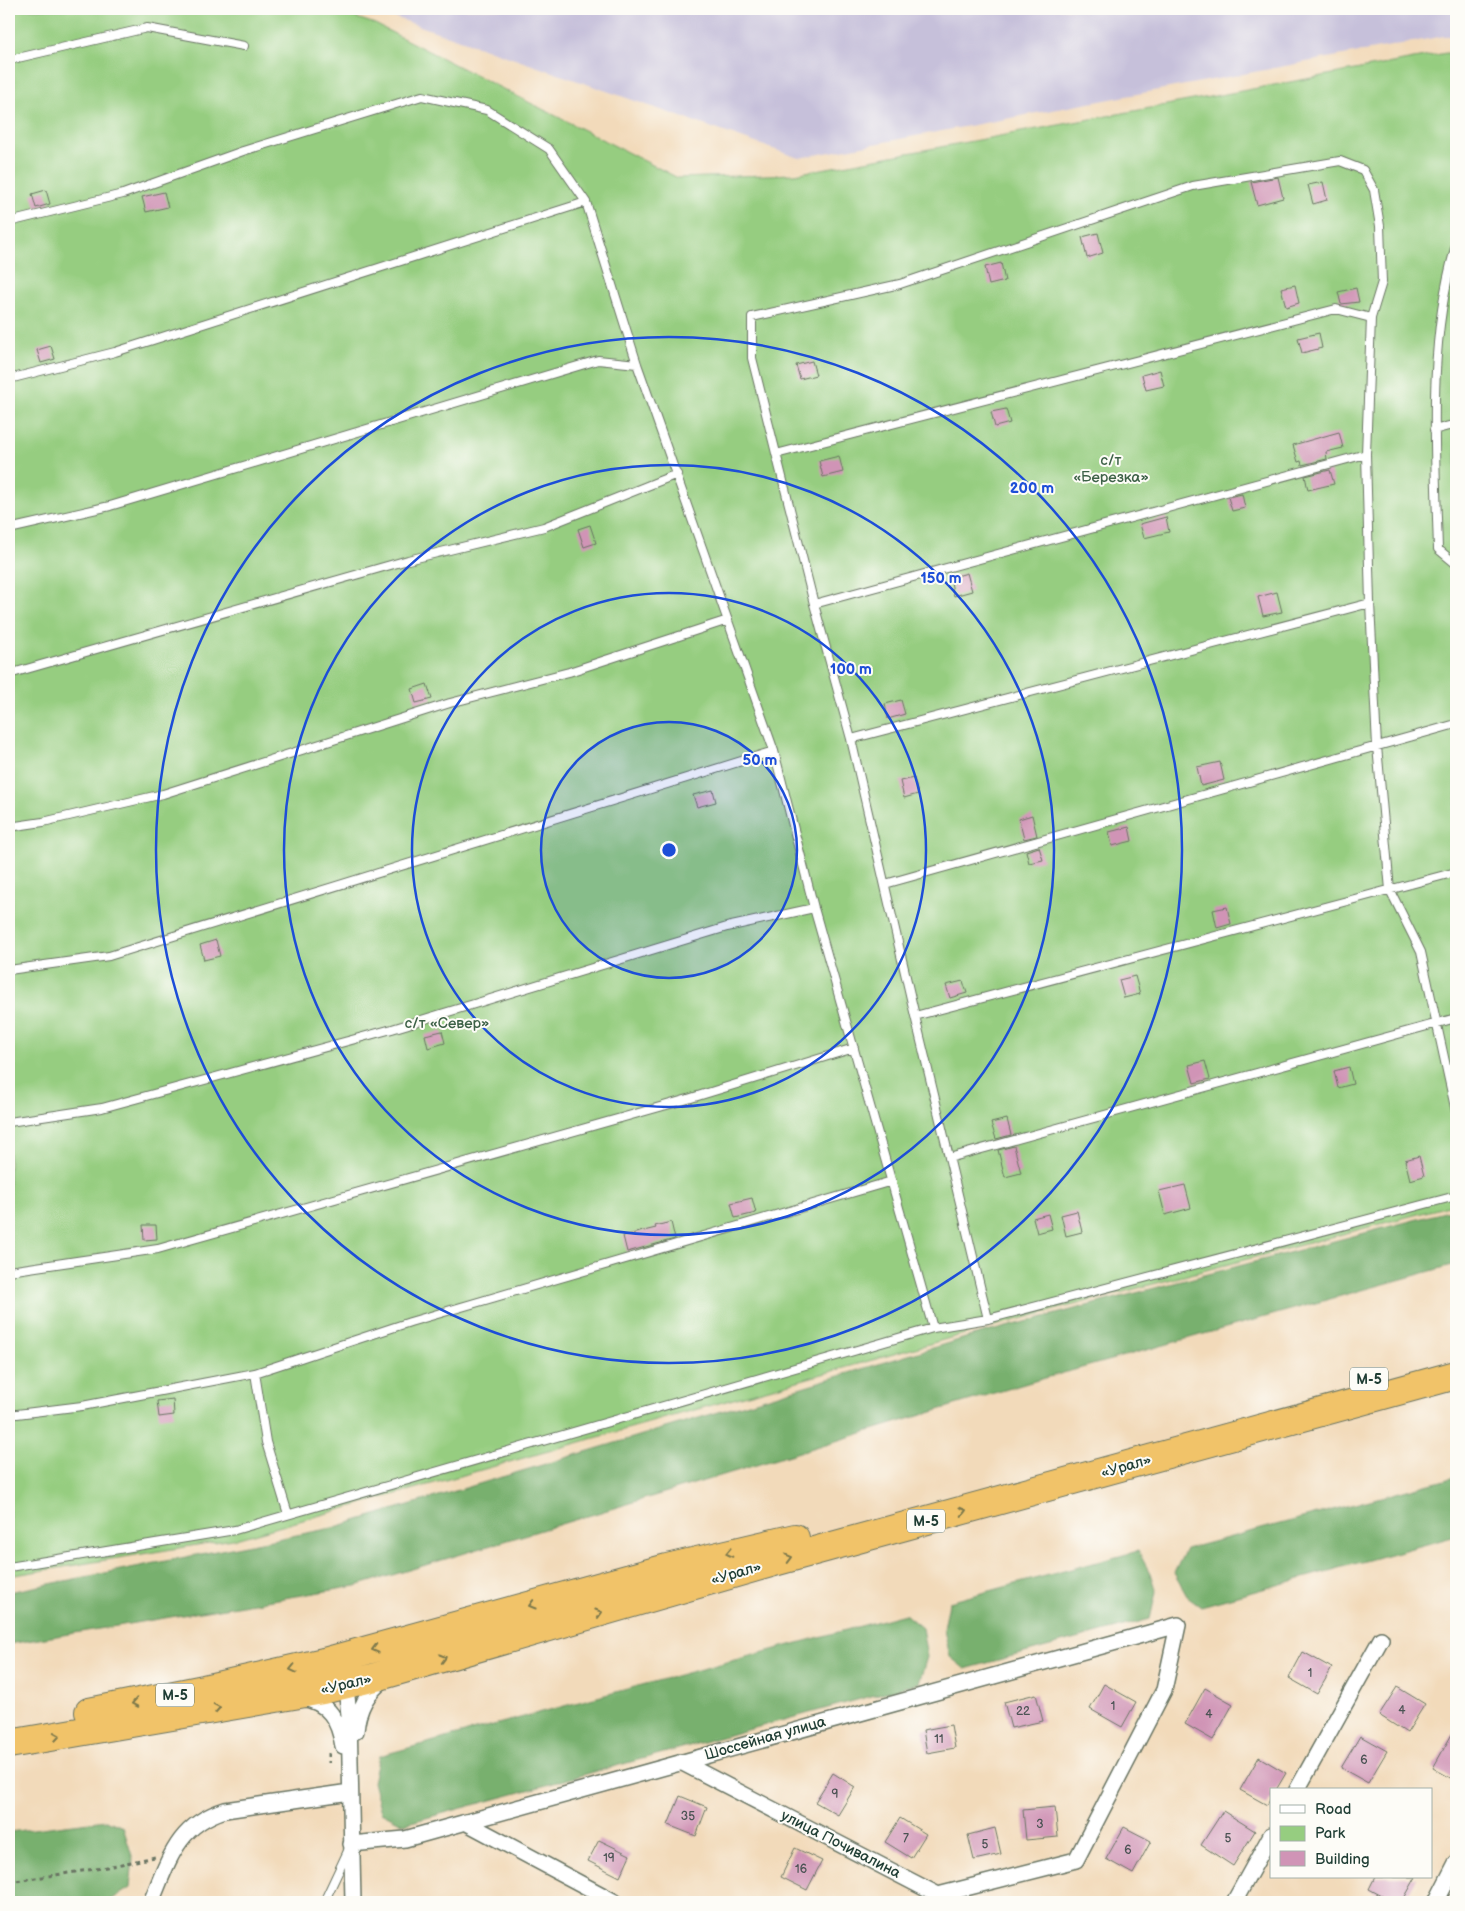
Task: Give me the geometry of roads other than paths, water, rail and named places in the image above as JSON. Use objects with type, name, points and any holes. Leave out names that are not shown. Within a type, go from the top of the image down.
[{"type":"highway","name":"«Урал»","points":[[9,1726],[204,1689],[341,1657],[667,1568],[829,1530],[1456,1356]]},
{"type":"highway","name":"«Урал»","points":[[9,1744],[284,1697],[346,1684],[774,1562],[1456,1375]]},
{"type":"street","name":"Шоссейная улица","points":[[351,1844],[404,1839],[1178,1625]]},
{"type":"street","name":"улица Почивалина","points":[[681,1762],[938,1895],[1076,1860],[1164,1690],[1178,1625]]},
{"type":"street","points":[[1298,1788],[1381,1639]]},
{"type":"street","points":[[341,1657],[349,1715],[353,1902]]},
{"type":"street","points":[[350,1792],[359,1712],[377,1685],[396,1671]]},
{"type":"street","points":[[284,1697],[311,1699],[325,1708],[337,1721],[350,1792]]},
{"type":"street","points":[[150,1902],[172,1853],[183,1835],[197,1822],[211,1814],[225,1810],[350,1792]]},
{"type":"street","points":[[465,1822],[615,1902]]},
{"type":"street","points":[[1234,1902],[1270,1837]]},
{"type":"street","points":[[1436,1902],[1456,1863]]},
{"type":"lane","points":[[9,60],[147,28],[244,46]]},
{"type":"lane","points":[[9,222],[123,194],[244,151],[422,96],[487,110],[549,149],[586,202],[637,364],[774,751],[814,908],[933,1328]]},
{"type":"lane","points":[[988,1319],[850,739],[752,358],[752,317],[900,284],[1193,186],[1340,161],[1363,170],[1374,190],[1380,226],[1382,282],[1371,318],[1366,454],[1370,603],[1378,746],[1390,890],[1421,952],[1456,1112]]},
{"type":"lane","points":[[9,379],[115,352],[586,202]]},
{"type":"lane","points":[[1456,244],[1446,278],[1436,350],[1434,430],[1438,550],[1456,564]]},
{"type":"lane","points":[[1446,278],[1456,275]]},
{"type":"lane","points":[[776,454],[1336,309],[1371,318]]},
{"type":"lane","points":[[9,529],[120,503],[598,360],[637,364]]},
{"type":"lane","points":[[1434,430],[1456,424]]},
{"type":"lane","points":[[814,604],[1366,454]]},
{"type":"lane","points":[[9,674],[408,560],[544,527],[677,474]]},
{"type":"lane","points":[[850,739],[1370,603]]},
{"type":"lane","points":[[9,827],[43,822],[162,794],[450,703],[569,672],[728,620]]},
{"type":"lane","points":[[885,884],[1456,724]]},
{"type":"lane","points":[[9,970],[109,956],[774,751]]},
{"type":"lane","points":[[915,1016],[1456,872]]},
{"type":"lane","points":[[9,1122],[102,1108],[392,1029],[727,927],[814,908]]},
{"type":"lane","points":[[949,1158],[1456,1018]]},
{"type":"lane","points":[[9,1271],[158,1249],[688,1099],[854,1048]]},
{"type":"lane","points":[[9,1415],[91,1404],[255,1373],[410,1322],[892,1181]]},
{"type":"lane","points":[[9,1567],[235,1530],[933,1328],[988,1319],[1456,1196]]},
{"type":"lane","points":[[255,1373],[266,1442],[288,1514]]},
{"type":"lane","points":[[324,1902],[351,1844]]},
{"type":"park label","name":"с/т «Березка»","points":[[1111,468]]},
{"type":"park label","name":"с/т «Север»","points":[[447,1023]]}]
